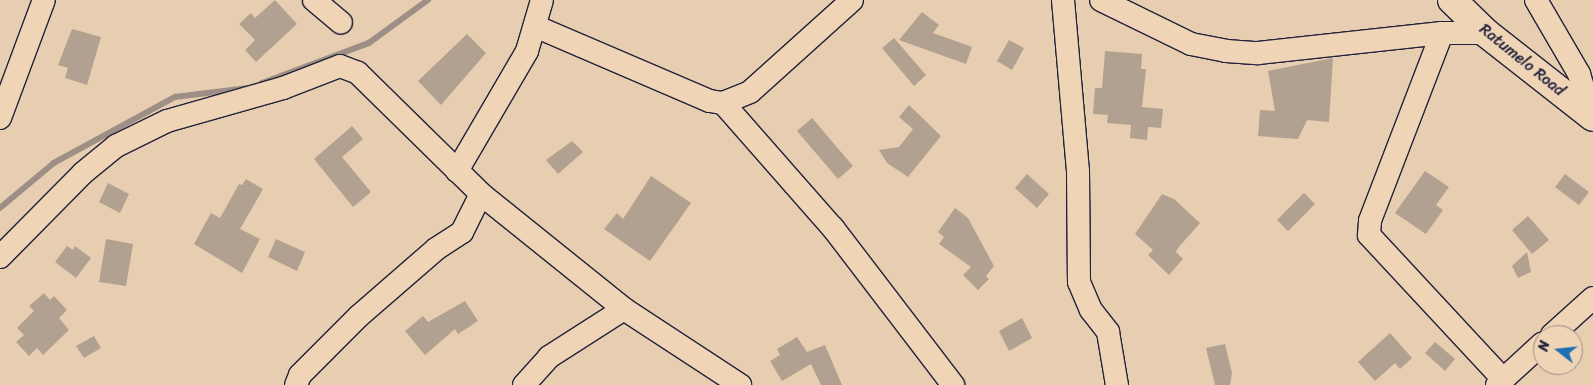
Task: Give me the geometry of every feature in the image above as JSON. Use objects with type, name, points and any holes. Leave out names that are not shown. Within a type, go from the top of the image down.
[{"type":"street","points":[[0,118],[44,0]]},
{"type":"street","points":[[314,0],[341,23]]},
{"type":"street","points":[[457,171],[537,26],[542,0]]},
{"type":"street","points":[[537,26],[710,101],[723,103],[750,92],[852,0]]},
{"type":"street","points":[[1063,0],[1078,171],[1079,282],[1091,310],[1108,332],[1117,385]]},
{"type":"street","points":[[1101,0],[1192,44],[1226,51],[1258,53],[1442,33],[1486,33]]},
{"type":"street","name":"Ratumelo Road","points":[[1452,0],[1486,33],[1593,117]]},
{"type":"street","points":[[1536,0],[1575,67],[1593,117]]},
{"type":"street","points":[[1442,33],[1370,221],[1369,235],[1500,382],[1533,352]]},
{"type":"street","points":[[0,257],[83,173],[116,146],[167,121],[283,88],[334,67],[358,73],[481,194],[624,309],[740,385]]},
{"type":"street","points":[[723,103],[850,249],[953,385]]},
{"type":"street","points":[[296,385],[300,375],[360,316],[436,249],[462,232],[481,194]]},
{"type":"street","points":[[1563,325],[1593,298]]},
{"type":"street","points":[[524,385],[549,357],[624,309]]},
{"type":"building","points":[[275,0],[297,24],[256,62],[245,50],[255,40],[239,24],[251,13],[255,18]]},
{"type":"building","points":[[922,12],[939,25],[933,33],[972,47],[966,64],[899,40]]},
{"type":"building","points":[[72,29],[101,37],[87,85],[65,78],[68,68],[58,65]]},
{"type":"building","points":[[467,34],[486,53],[441,105],[418,81]]},
{"type":"building","points":[[894,38],[926,75],[914,86],[882,48]]},
{"type":"building","points":[[1009,40],[1024,48],[1012,70],[997,61]]},
{"type":"building","points":[[1105,51],[1142,54],[1141,69],[1146,69],[1142,107],[1163,109],[1161,128],[1148,127],[1147,140],[1130,138],[1131,125],[1107,123],[1108,115],[1093,114],[1095,88],[1102,88]]},
{"type":"building","points":[[1333,58],[1329,122],[1307,120],[1298,139],[1258,136],[1260,110],[1275,111],[1268,71]]},
{"type":"building","points":[[909,105],[941,136],[908,177],[887,163],[879,150],[899,147],[913,129],[899,117]]},
{"type":"building","points":[[812,118],[853,166],[838,179],[797,131]]},
{"type":"building","points":[[352,126],[363,139],[342,157],[371,192],[353,207],[314,159]]},
{"type":"building","points":[[572,141],[583,152],[558,174],[546,160]]},
{"type":"building","points":[[1425,171],[1449,187],[1436,205],[1443,210],[1426,234],[1395,213]]},
{"type":"building","points":[[1027,174],[1049,194],[1037,208],[1015,188]]},
{"type":"building","points":[[1565,174],[1589,192],[1579,205],[1555,187]]},
{"type":"building","points":[[651,176],[691,203],[650,261],[604,229],[617,213],[623,219]]},
{"type":"building","points":[[246,179],[263,189],[240,229],[260,239],[242,273],[194,244],[211,213],[220,218],[239,184],[242,185]]},
{"type":"building","points":[[108,183],[129,194],[120,213],[99,202]]},
{"type":"building","points":[[1304,193],[1315,204],[1288,231],[1277,220]]},
{"type":"building","points":[[1162,194],[1174,199],[1200,223],[1178,248],[1176,252],[1183,259],[1169,275],[1148,255],[1153,250],[1135,234]]},
{"type":"building","points":[[955,208],[968,218],[994,266],[986,276],[989,279],[978,290],[963,275],[971,267],[939,244],[944,237],[938,232]]},
{"type":"building","points":[[1528,216],[1549,240],[1532,254],[1512,230]]},
{"type":"building","points":[[106,239],[133,244],[126,286],[99,282]]},
{"type":"building","points":[[276,239],[305,252],[297,271],[268,257]]},
{"type":"building","points":[[67,246],[73,250],[75,246],[91,258],[76,278],[55,262]]},
{"type":"building","points":[[1527,252],[1531,272],[1518,278],[1512,266]]},
{"type":"building","points":[[44,293],[50,300],[54,296],[67,310],[59,318],[69,330],[43,355],[37,348],[29,356],[16,342],[24,335],[17,328],[34,311],[29,306]]},
{"type":"building","points":[[465,301],[478,321],[458,334],[455,329],[425,355],[405,331],[423,316],[428,322]]},
{"type":"building","points":[[1022,318],[1032,338],[1009,351],[999,331]]},
{"type":"building","points":[[1390,333],[1412,358],[1400,369],[1395,363],[1375,381],[1358,362]]},
{"type":"building","points":[[94,336],[101,348],[84,358],[76,346]]},
{"type":"building","points":[[797,337],[807,352],[825,345],[842,385],[821,385],[811,364],[782,381],[770,361],[780,355],[777,349]]},
{"type":"building","points":[[1435,342],[1455,359],[1445,371],[1425,353]]},
{"type":"building","points":[[1225,344],[1232,373],[1230,385],[1215,385],[1206,348]]},
{"type":"waterway","points":[[262,83],[369,43],[428,0]]},
{"type":"waterway","points":[[0,208],[54,163],[175,97],[247,88]]}]
